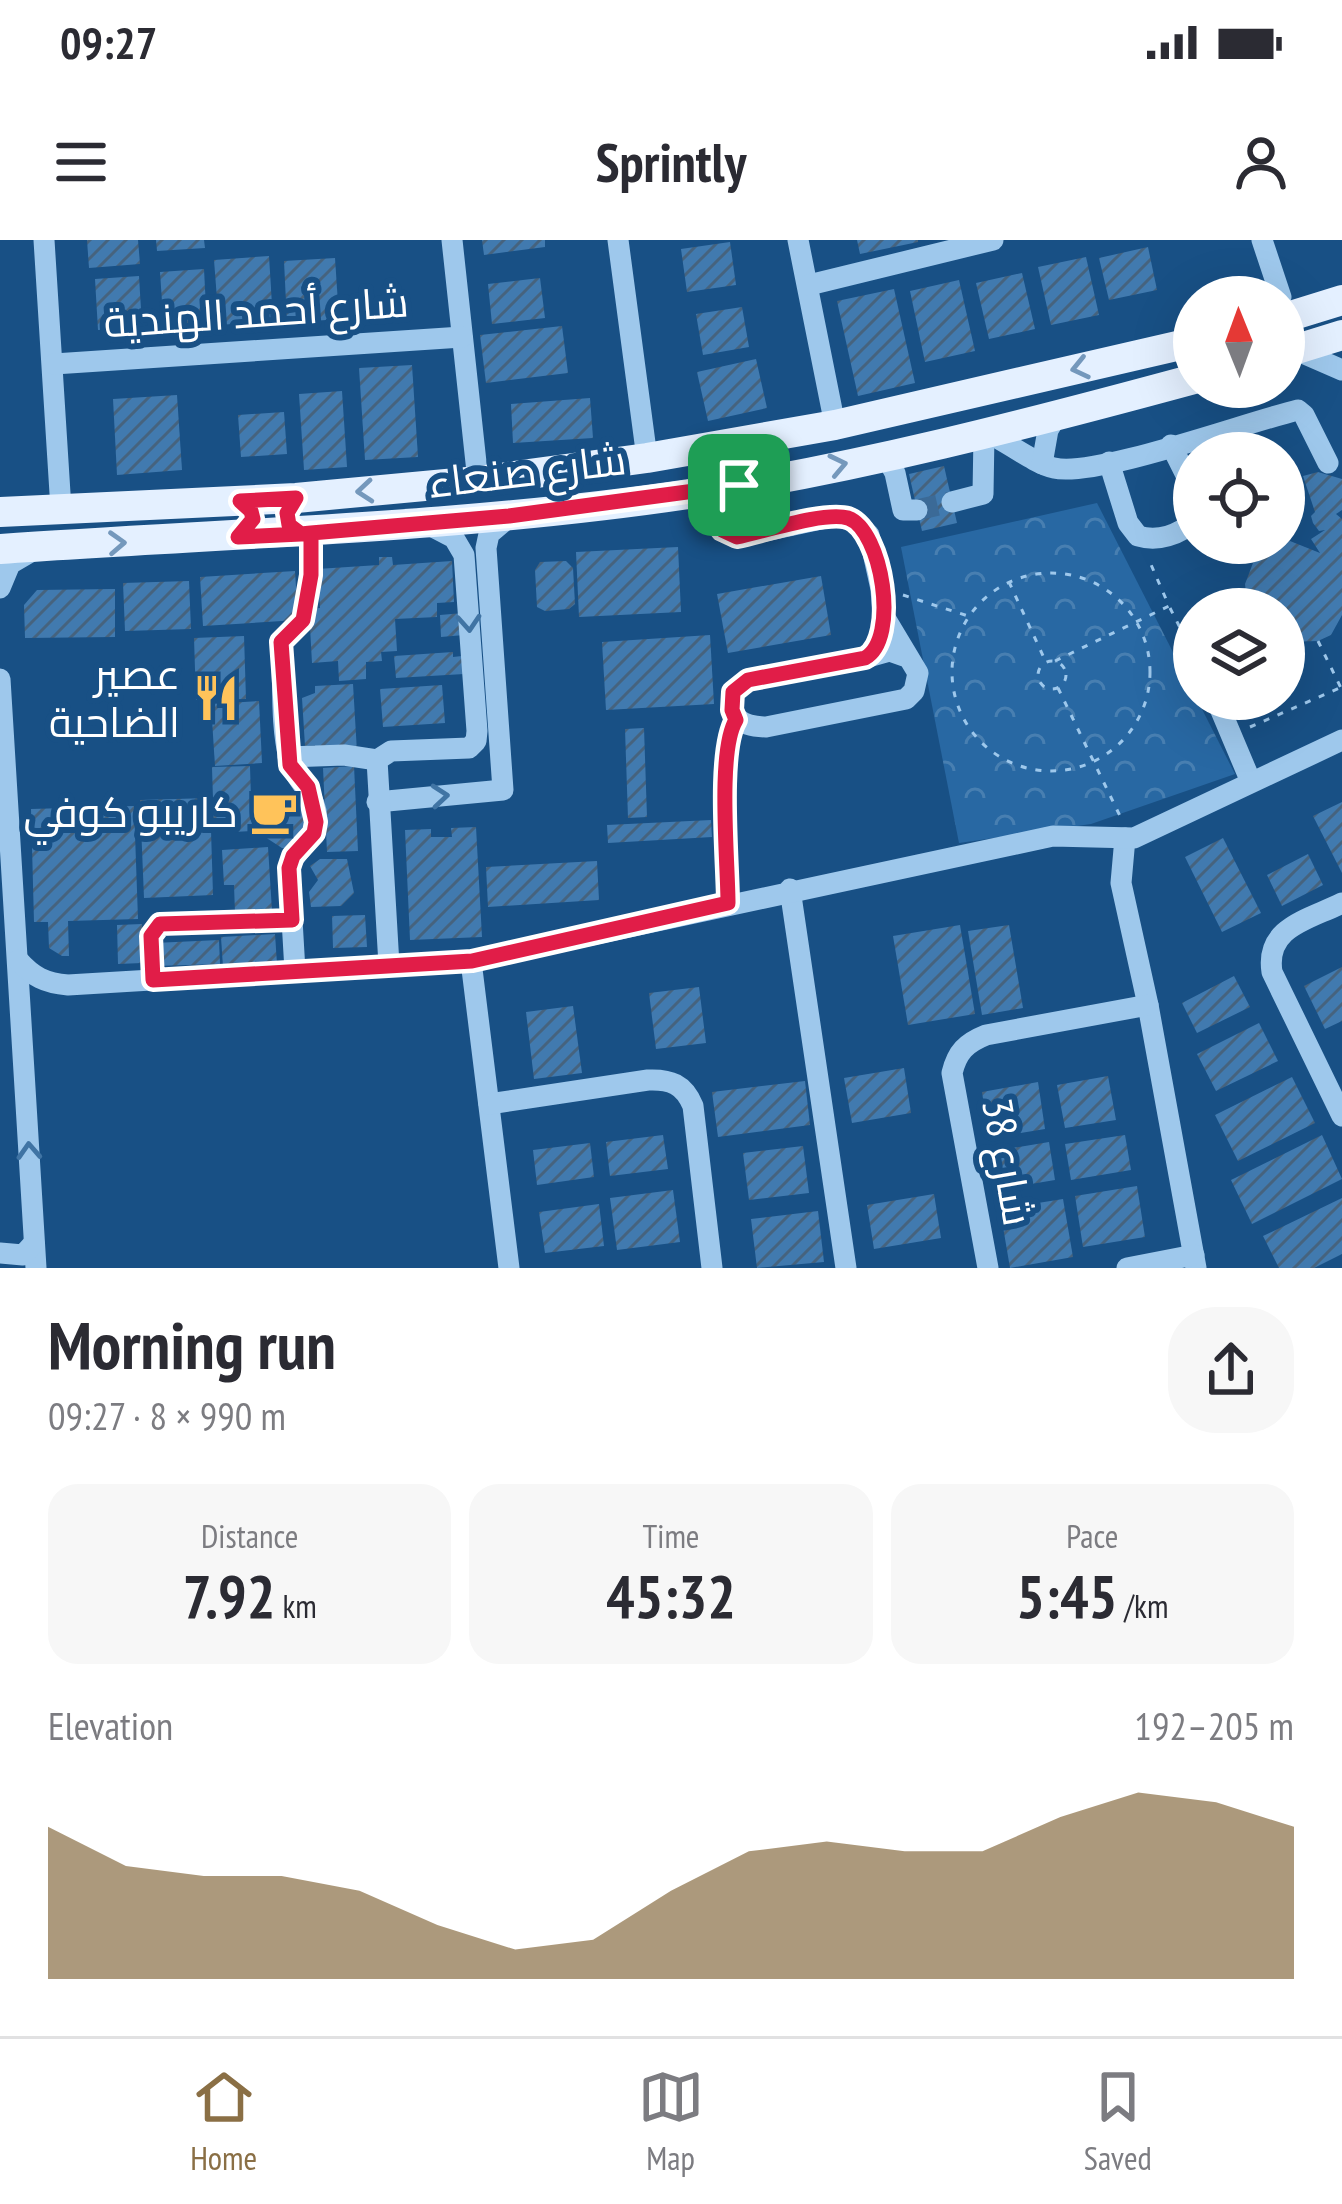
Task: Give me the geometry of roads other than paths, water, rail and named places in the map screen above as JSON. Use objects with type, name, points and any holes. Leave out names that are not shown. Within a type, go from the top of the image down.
[{"type":"main road","points":[[1305,306],[1342,300]]},
{"type":"main road","points":[[1305,347],[1342,335]]},
{"type":"main road","name":"شارع صنعاء","points":[[0,512],[296,498],[478,481],[647,458],[835,425],[1173,346]]},
{"type":"main road","points":[[1142,354],[1165,360],[1166,382],[1157,389]]},
{"type":"main road","name":"شارع صنعاء","points":[[0,549],[428,525],[689,494],[986,434],[1173,385]]},
{"type":"main road","points":[[296,498],[286,520],[306,534]]},
{"type":"main road","points":[[238,537],[253,519],[240,501]]},
{"type":"street","name":"شارع أحمد الهندية","points":[[44,240],[61,509]]},
{"type":"street","name":"شارع أحمد الهندية","points":[[452,240],[478,481]]},
{"type":"street","points":[[618,240],[647,458]]},
{"type":"street","points":[[798,240],[835,425]]},
{"type":"street","points":[[809,285],[993,240]]},
{"type":"street","points":[[1262,240],[1273,276]]},
{"type":"street","name":"شارع أحمد الهندية","points":[[54,364],[462,337]]},
{"type":"street","points":[[1305,357],[1342,370]]},
{"type":"street","points":[[952,502],[983,494],[986,434],[1042,464],[1064,470],[1298,410],[1328,464]]},
{"type":"street","points":[[1042,464],[1048,430],[1057,415]]},
{"type":"street","points":[[1171,445],[1173,449]]},
{"type":"street","points":[[885,455],[896,473],[903,510],[917,510]]},
{"type":"street","points":[[1109,462],[1128,523],[1138,536],[1151,540],[1173,534]]},
{"type":"street","points":[[739,485],[722,503],[720,523],[722,530],[737,537],[844,517],[869,535],[885,618],[884,634],[873,654]]},
{"type":"street","points":[[689,494],[720,523]]},
{"type":"street","points":[[377,802],[503,790],[486,548],[489,534],[509,516]]},
{"type":"street","points":[[289,757],[344,755],[377,760],[391,751],[469,748],[476,741],[464,555],[454,538],[428,525]]},
{"type":"street","points":[[0,588],[10,565],[43,546]]},
{"type":"street","points":[[885,618],[918,673],[906,699],[766,727],[745,726],[736,720],[733,692],[748,680],[890,651],[907,657]]},
{"type":"street","points":[[281,642],[290,765],[308,787],[316,822],[314,833],[293,856],[289,868],[295,971]]},
{"type":"street","points":[[0,679],[35,1268]]},
{"type":"street","points":[[728,903],[727,758],[730,729],[736,720]]},
{"type":"street","points":[[1225,720],[1251,782]]},
{"type":"street","points":[[18,960],[31,975],[68,985],[472,961],[1053,836],[1125,838],[1342,740]]},
{"type":"street","points":[[377,760],[389,965]]},
{"type":"street","points":[[1125,838],[1120,883],[1148,1005],[1195,1262],[1127,1268]]},
{"type":"street","points":[[790,889],[846,1268]]},
{"type":"street","points":[[1342,903],[1282,933],[1271,948],[1270,959],[1272,972],[1342,1116]]},
{"type":"street","points":[[153,980],[151,936],[160,924],[292,920]]},
{"type":"street","points":[[472,961],[509,1268]]},
{"type":"street","points":[[23,1024],[33,1006],[68,985]]},
{"type":"street","name":"شارع 38","points":[[988,1268],[952,1073],[955,1059],[972,1040],[986,1034],[1148,1005]]},
{"type":"street","points":[[489,1104],[648,1081],[673,1082],[683,1089],[692,1106],[712,1268]]},
{"type":"street","points":[[0,1253],[23,1255],[34,1243]]},
{"type":"tunnel","points":[[917,510],[952,502]]},
{"type":"place","name":"عصير الضاحية","points":[[216,698]]},
{"type":"place","name":"كاريبو كوفي","points":[[274,812]]}]
